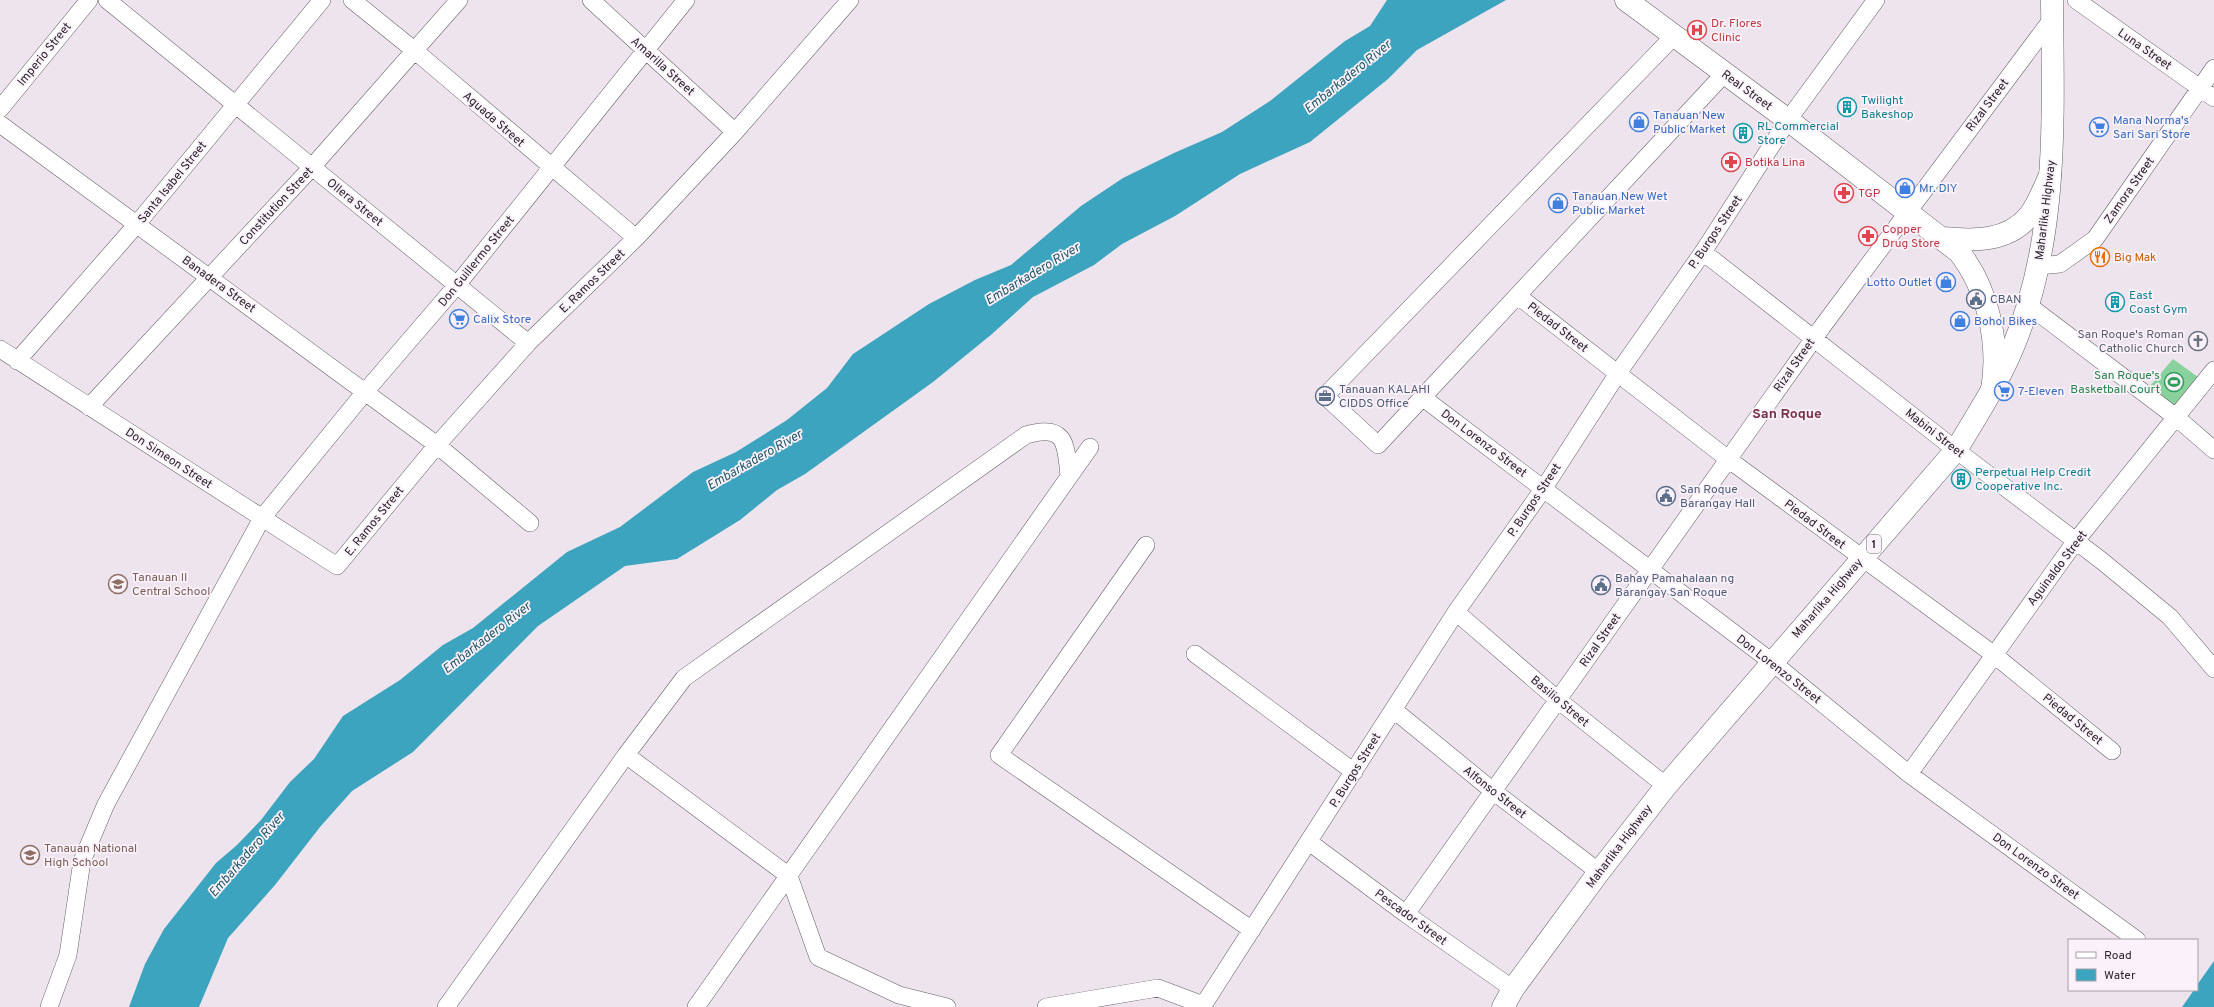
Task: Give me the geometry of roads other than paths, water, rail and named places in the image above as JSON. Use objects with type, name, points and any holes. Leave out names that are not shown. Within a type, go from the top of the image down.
[{"type":"main road","name":"Real Street","points":[[1626,0],[1788,120],[1943,238],[1959,252],[1970,267],[1979,284],[1987,310],[1994,355],[1992,390]]},
{"type":"main road","name":"Maharlika Highway","points":[[1508,998],[1599,872],[1666,786],[1956,450],[1992,390],[2014,347],[2028,305],[2044,238],[2052,173],[2052,9]]},
{"type":"main road","points":[[1943,238],[1969,240],[1990,238],[2010,230],[2029,216],[2052,173]]},
{"type":"street","name":"Imperio Street","points":[[0,108],[89,0]]},
{"type":"street","name":"Ollera Street","points":[[107,0],[528,343]]},
{"type":"street","name":"Santa Isabel Street","points":[[17,361],[137,224],[322,0]]},
{"type":"street","name":"Aguada Street","points":[[352,0],[414,50],[636,238]]},
{"type":"street","name":"Constitution Street","points":[[89,407],[312,167],[459,0]]},
{"type":"street","name":"Amarilla Street","points":[[590,0],[647,50],[735,132]]},
{"type":"street","name":"Don Guillermo Street","points":[[48,1007],[68,955],[82,861],[106,804],[262,518],[365,392],[457,285],[686,0]]},
{"type":"street","name":"E. Ramos Street","points":[[337,566],[437,445],[528,343],[636,238],[735,132],[850,0]]},
{"type":"street","name":"P. Burgos Street","points":[[1203,1006],[1310,842],[1456,612],[1544,488],[1618,373],[1703,252],[1788,120],[1876,0]]},
{"type":"street","name":"Luna Street","points":[[2076,0],[2214,98]]},
{"type":"street","name":"Rizal Street","points":[[1406,914],[1814,338],[2052,9]]},
{"type":"street","points":[[1675,35],[1325,396],[1378,445],[1422,396],[1518,296],[1724,74]]},
{"type":"street","name":"Zamora Street","points":[[2038,266],[2060,264],[2095,239],[2214,68]]},
{"type":"street","name":"Banadera Street","points":[[0,124],[437,445],[530,523]]},
{"type":"street","name":"Mabini Street","points":[[1703,252],[1956,450],[2075,542],[2102,561],[2170,617],[2214,669]]},
{"type":"street","name":"Piedad Street","points":[[1518,296],[1728,459],[1993,654],[2112,751]]},
{"type":"street","points":[[2028,305],[2176,418],[2214,450]]},
{"type":"street","name":"Don Simeon Street","points":[[0,349],[337,566]]},
{"type":"street","name":"Aguinaldo Street","points":[[1909,774],[1993,654],[2075,542],[2214,370]]},
{"type":"street","name":"Don Lorenzo Street","points":[[1422,396],[1772,662],[1909,774],[2136,939]]},
{"type":"street","points":[[446,1007],[626,755],[684,678],[1026,435],[1042,430],[1058,435],[1066,445],[1069,477]]},
{"type":"street","points":[[696,1007],[1090,447]]},
{"type":"street","points":[[1146,545],[999,755],[1252,930]]},
{"type":"street","name":"Basilio Street","points":[[1456,612],[1558,700],[1666,786]]},
{"type":"street","points":[[1195,654],[1354,772]]},
{"type":"street","name":"Alfonso Street","points":[[1394,710],[1493,791],[1599,872]]},
{"type":"street","points":[[626,755],[788,876],[818,957],[899,995],[946,1007]]},
{"type":"street","name":"Pescador Street","points":[[1310,842],[1406,914],[1508,998]]},
{"type":"street","points":[[1046,1007],[1158,988],[1203,1006]]},
{"type":"water","name":"Embarkadero River","points":[[1387,0],[1506,0],[1417,50],[1388,79],[1310,142],[1240,174],[1175,216],[1122,244],[1094,265],[1033,297],[992,334],[933,382],[805,474],[777,490],[740,520],[677,559],[625,566],[538,626],[413,752],[352,791],[320,827],[275,885],[228,938],[199,1007],[129,1007],[145,964],[164,929],[216,863],[237,845],[261,820],[290,782],[314,759],[343,716],[400,680],[443,645],[473,628],[567,552],[620,527],[693,472],[736,452],[787,420],[827,388],[853,354],[929,304],[975,280],[1011,265],[1081,206],[1123,178],[1222,132],[1270,101],[1345,41],[1370,26]]},
{"type":"water","points":[[2214,961],[2214,1007],[2182,1007],[2193,991],[2198,991],[2198,984]]},
{"type":"place","name":"Dr. Flores Clinic","points":[[1697,30]]},
{"type":"place","name":"Twilight Bakeshop","points":[[1847,107]]},
{"type":"place","name":"Tanauan New Public Market","points":[[1639,122]]},
{"type":"place","name":"Mana Norma's Sari Sari Store","points":[[2099,127]]},
{"type":"place","name":"RL Commercial Store","points":[[1743,133]]},
{"type":"place","name":"Botika Lina","points":[[1731,162]]},
{"type":"place","name":"Mr. DIY","points":[[1905,188]]},
{"type":"place","name":"TGP","points":[[1844,193]]},
{"type":"place","name":"Tanauan New Wet Public Market","points":[[1558,203]]},
{"type":"place","name":"Copper Drug Store","points":[[1868,236]]},
{"type":"place","name":"Big Mak","points":[[2100,257]]},
{"type":"place","name":"Lotto Outlet","points":[[1946,282]]},
{"type":"place","name":"CBAN","points":[[1976,299]]},
{"type":"place","name":"East Coast Gym","points":[[2115,302]]},
{"type":"place","name":"Calix Store","points":[[459,319]]},
{"type":"place","name":"Bohol Bikes","points":[[1960,321]]},
{"type":"place","name":"San Roque's Roman Catholic Church","points":[[2198,341]]},
{"type":"place","name":"San Roque's Basketball Court","points":[[2174,382]]},
{"type":"place","name":"7-Eleven","points":[[2004,391]]},
{"type":"place","name":"Tanauan KALAHI CIDDS Office","points":[[1325,396]]},
{"type":"place","name":"Perpetual Help Credit Cooperative Inc.","points":[[1961,479]]},
{"type":"place","name":"San Roque Barangay Hall","points":[[1666,496]]},
{"type":"place","name":"Tanauan II Central School","points":[[118,584]]},
{"type":"place","name":"Bahay Pamahalaan ng Barangay San Roque","points":[[1601,585]]},
{"type":"place","name":"Tanauan National High School","points":[[30,855]]},
{"type":"district","name":"San Roque","points":[[1787,413]]}]
